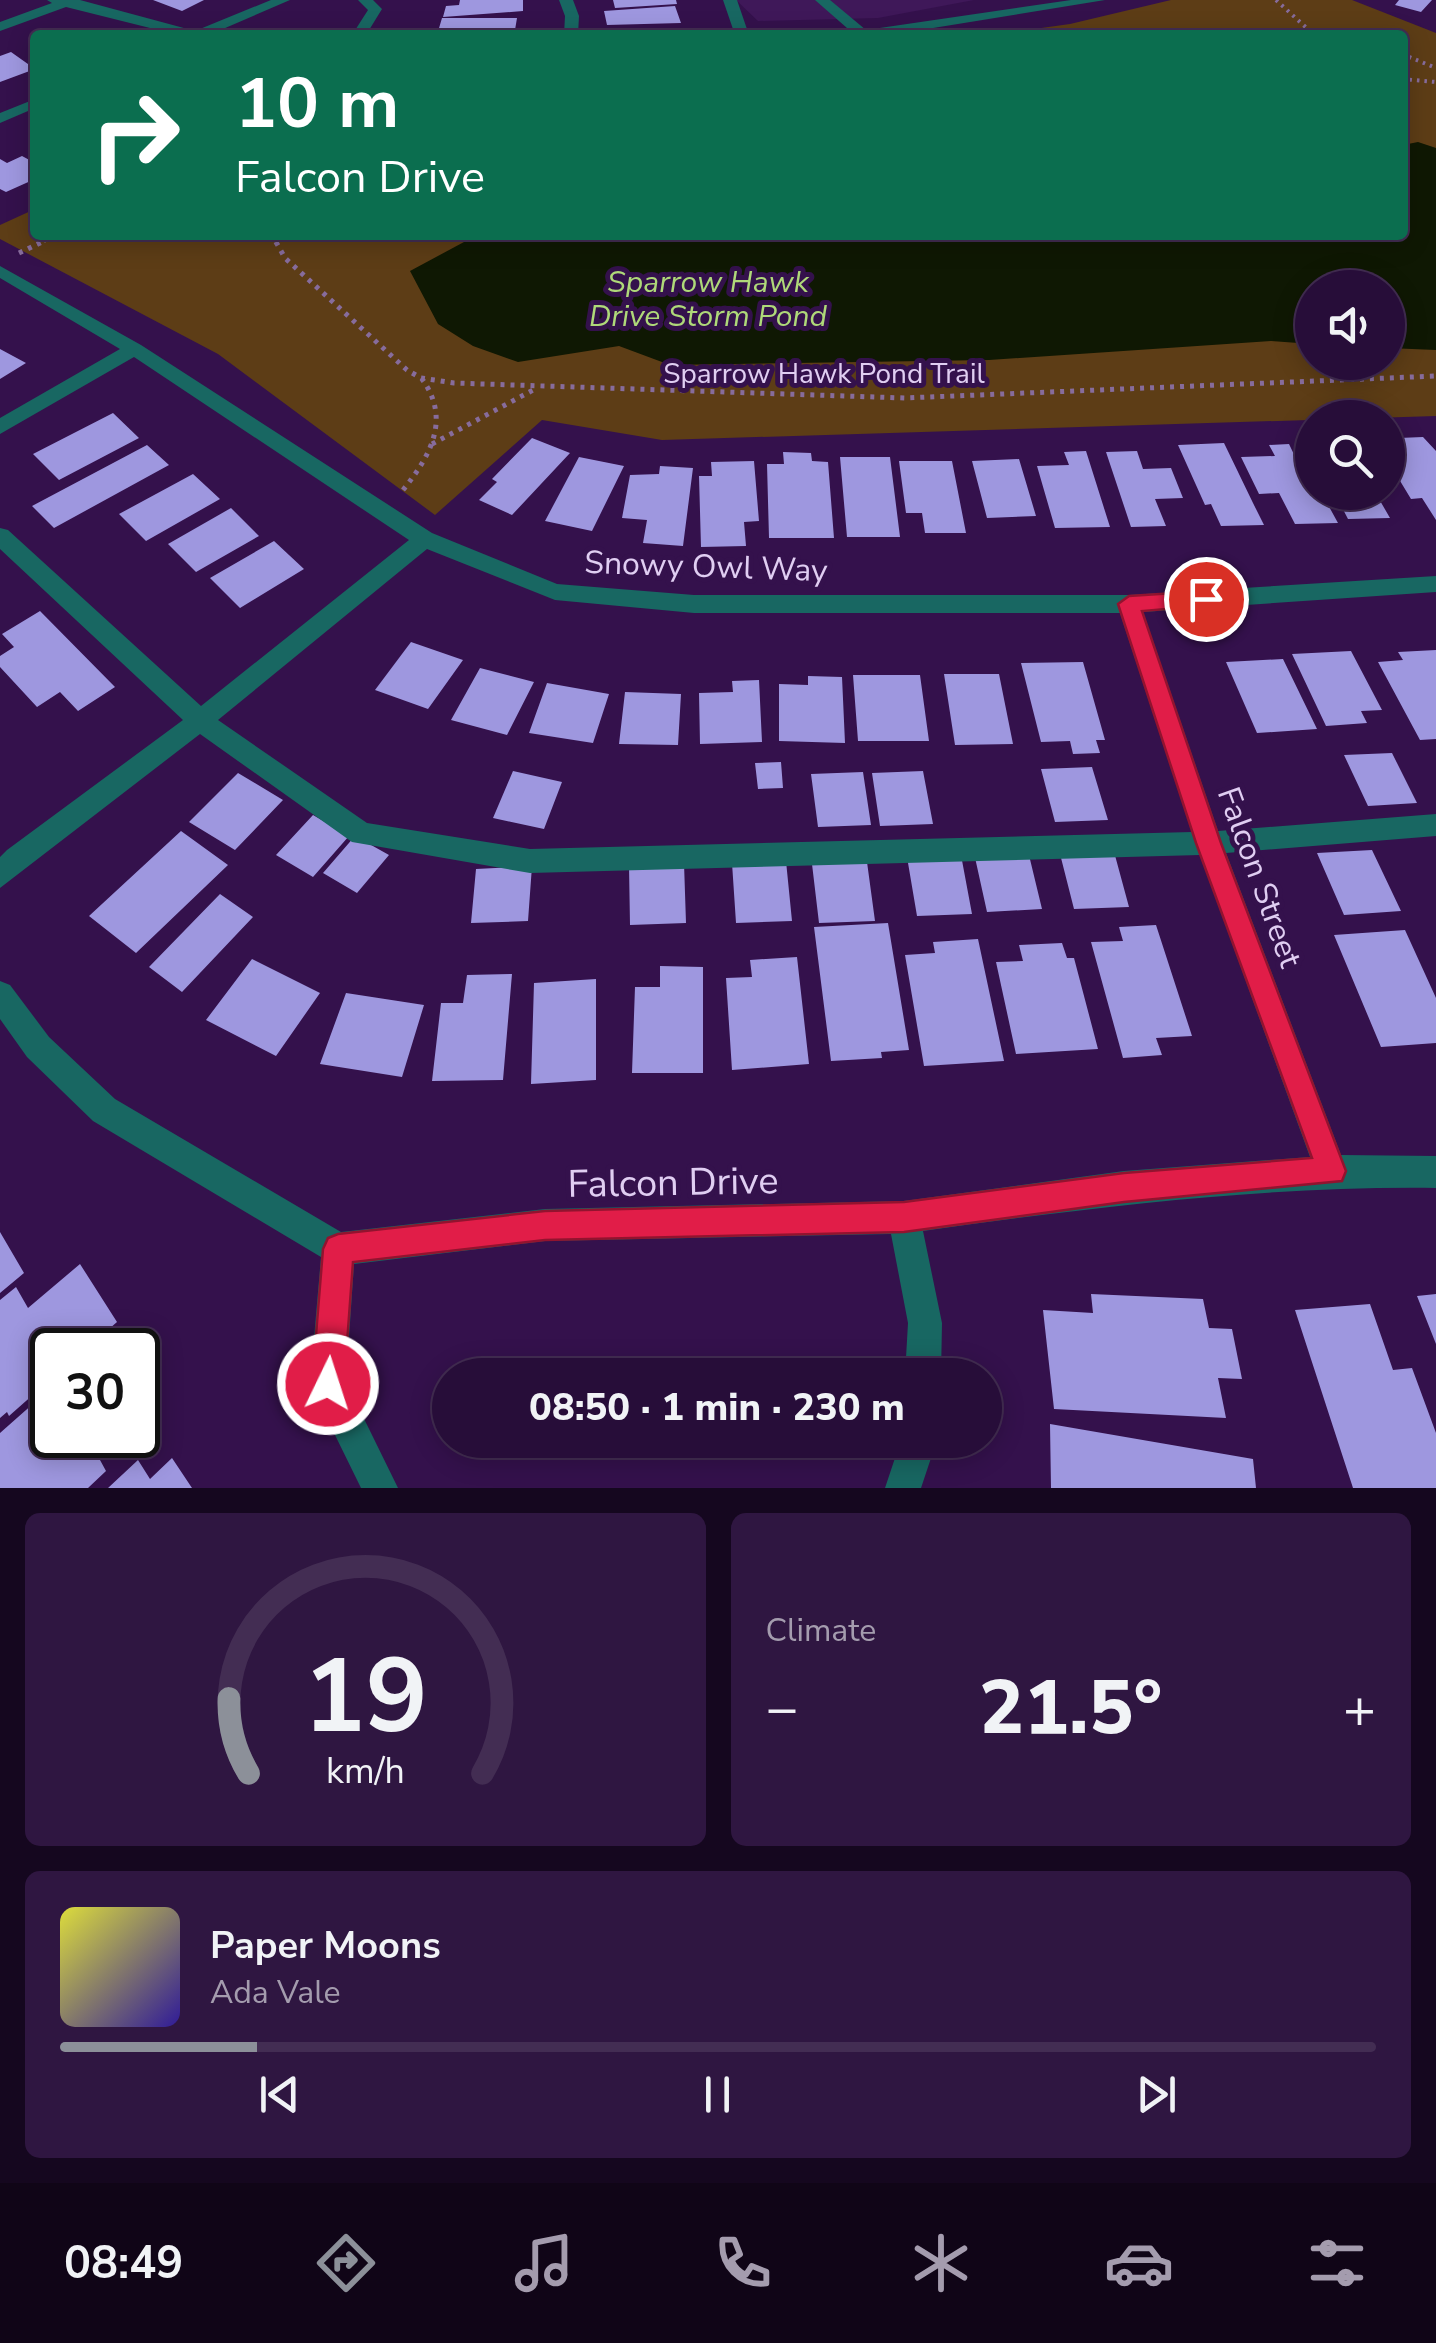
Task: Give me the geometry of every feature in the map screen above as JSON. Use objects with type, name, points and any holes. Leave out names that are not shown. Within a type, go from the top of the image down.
[{"type":"street","points":[[208,30],[283,0]]},
{"type":"street","points":[[362,30],[375,9],[365,0]]},
{"type":"street","points":[[566,0],[572,16],[571,30]]},
{"type":"street","points":[[730,0],[740,30]]},
{"type":"street","points":[[822,0],[857,30]]},
{"type":"street","points":[[897,30],[1098,0]]},
{"type":"street","points":[[0,27],[62,1],[176,30]]},
{"type":"street","points":[[0,118],[30,105]]},
{"type":"street","name":"Snowy Owl Way","points":[[8,263],[384,514],[424,538],[556,592],[694,604],[1129,604],[1436,584]]},
{"type":"street","points":[[0,428],[134,349]]},
{"type":"street","points":[[0,536],[200,721],[360,834],[530,860],[1208,843],[1436,825]]},
{"type":"street","points":[[0,876],[16,858],[200,721],[424,538]]},
{"type":"street","name":"Falcon Street","points":[[1129,604],[1208,843],[1332,1171]]},
{"type":"street","points":[[0,995],[38,1047],[104,1110],[338,1249],[328,1384],[380,1488]]},
{"type":"street","name":"Falcon Drive","points":[[338,1249],[545,1226],[904,1217],[1124,1187],[1332,1171],[1436,1172]]},
{"type":"street","points":[[904,1217],[926,1323],[924,1358]]},
{"type":"street","points":[[903,1488],[913,1458]]},
{"type":"path","points":[[1276,0],[1309,30]]},
{"type":"path","points":[[1408,56],[1436,68]]},
{"type":"path","points":[[1408,80],[1436,82]]},
{"type":"path","points":[[8,263],[47,240]]},
{"type":"path","points":[[275,240],[284,258],[388,354],[421,378],[440,405],[442,422],[431,445],[411,482],[384,514]]},
{"type":"path","name":"Sparrow Hawk Pond Trail","points":[[421,378],[535,389],[904,398],[1436,376]]},
{"type":"path","points":[[431,445],[535,389]]},
{"type":"shaded area","points":[[736,0],[974,0],[878,18],[758,21]]},
{"type":"shaded area","points":[[1171,0],[1352,0],[1436,33],[1436,416],[1405,417],[1405,400],[1295,400],[1295,420],[662,440],[542,420],[435,515],[218,354],[0,239],[0,225],[30,211],[30,240],[1408,240],[1408,30],[1026,30]]},
{"type":"water","name":"Sparrow Hawk Drive Storm Pond","points":[[1418,142],[1436,148],[1436,350],[1405,349],[1405,270],[1295,270],[1295,343],[1271,341],[989,360],[670,365],[619,346],[518,362],[473,346],[438,324],[410,271],[468,240],[1408,240],[1408,144]]},
{"type":"building","points":[[153,0],[204,0],[182,11]]},
{"type":"building","points":[[460,0],[523,0],[523,11],[443,17],[446,6],[459,5]]},
{"type":"building","points":[[613,0],[676,0],[677,4],[615,8]]},
{"type":"building","points":[[1399,0],[1432,0],[1421,12],[1395,5]]},
{"type":"building","points":[[675,6],[681,23],[607,25],[604,11]]},
{"type":"building","points":[[442,18],[517,18],[515,30],[438,30]]},
{"type":"building","points":[[11,52],[30,65],[30,71],[0,82],[0,56]]},
{"type":"building","points":[[22,156],[30,160],[30,181],[6,192],[0,189],[0,159],[7,163]]},
{"type":"building","points":[[0,349],[26,363],[0,379]]},
{"type":"building","points":[[113,413],[139,438],[59,480],[33,454]]},
{"type":"building","points":[[1423,437],[1436,451],[1436,520],[1422,498],[1411,499],[1405,489],[1405,438]]},
{"type":"building","points":[[532,438],[570,453],[512,515],[479,500],[497,482],[492,479]]},
{"type":"building","points":[[1224,443],[1264,525],[1221,526],[1211,504],[1205,505],[1178,445]]},
{"type":"building","points":[[1289,444],[1295,457],[1295,510],[1331,510],[1338,523],[1295,524],[1279,493],[1259,494],[1241,457],[1275,456],[1269,445]]},
{"type":"building","points":[[147,445],[169,465],[54,528],[32,506]]},
{"type":"building","points":[[1086,451],[1110,527],[1055,528],[1037,466],[1069,465],[1064,452]]},
{"type":"building","points":[[1137,451],[1143,469],[1171,468],[1183,498],[1155,499],[1166,526],[1131,527],[1106,452]]},
{"type":"building","points":[[783,452],[811,453],[812,461],[828,462],[834,538],[769,538],[767,464],[784,464]]},
{"type":"building","points":[[579,457],[624,466],[592,531],[545,521]]},
{"type":"building","points":[[840,457],[890,457],[900,537],[847,537]]},
{"type":"building","points":[[1019,459],[1036,516],[987,518],[972,461]]},
{"type":"building","points":[[754,461],[759,521],[744,522],[746,546],[701,547],[699,476],[712,476],[711,462]]},
{"type":"building","points":[[899,461],[952,461],[966,533],[925,533],[922,513],[906,513]]},
{"type":"building","points":[[660,466],[693,468],[683,546],[643,543],[647,520],[622,518],[630,475],[659,474]]},
{"type":"building","points":[[193,474],[220,499],[146,541],[119,514]]},
{"type":"building","points":[[231,508],[259,536],[196,572],[168,544]]},
{"type":"building","points":[[1343,510],[1385,510],[1390,518],[1348,519]]},
{"type":"building","points":[[274,541],[304,569],[240,608],[210,578]]},
{"type":"building","points":[[40,611],[115,687],[78,711],[60,692],[37,707],[0,667],[0,656],[14,647],[2,634]]},
{"type":"building","points":[[411,642],[463,660],[428,709],[375,690]]},
{"type":"building","points":[[1436,650],[1436,739],[1420,740],[1378,662],[1403,660],[1398,652]]},
{"type":"building","points":[[1351,651],[1382,710],[1361,711],[1367,723],[1326,726],[1292,654]]},
{"type":"building","points":[[1283,659],[1317,729],[1257,733],[1226,662]]},
{"type":"building","points":[[1083,662],[1105,740],[1096,740],[1100,753],[1073,754],[1070,741],[1041,742],[1021,663]]},
{"type":"building","points":[[480,668],[534,682],[507,735],[451,720]]},
{"type":"building","points":[[944,674],[999,674],[1013,744],[955,745]]},
{"type":"building","points":[[853,675],[920,675],[929,741],[858,741]]},
{"type":"building","points":[[808,676],[842,677],[845,743],[779,741],[779,684],[808,685]]},
{"type":"building","points":[[759,680],[762,742],[700,744],[699,693],[733,692],[732,681]]},
{"type":"building","points":[[547,683],[609,694],[593,743],[529,733]]},
{"type":"building","points":[[625,692],[681,694],[678,745],[619,744]]},
{"type":"building","points":[[1392,753],[1417,803],[1368,806],[1344,755]]},
{"type":"building","points":[[781,762],[783,788],[758,789],[755,763]]},
{"type":"building","points":[[1092,767],[1108,820],[1055,822],[1041,769]]},
{"type":"building","points":[[513,771],[562,782],[544,829],[493,818]]},
{"type":"building","points":[[923,771],[933,824],[880,826],[872,773]]},
{"type":"building","points":[[863,772],[871,825],[818,827],[811,774]]},
{"type":"building","points":[[238,773],[283,800],[235,850],[189,822]]},
{"type":"building","points":[[313,815],[349,836],[313,877],[276,855]]},
{"type":"building","points":[[181,831],[228,865],[136,953],[89,916]]},
{"type":"building","points":[[355,836],[389,855],[357,893],[323,873]]},
{"type":"building","points":[[1113,848],[1129,907],[1074,909],[1059,850]]},
{"type":"building","points":[[1372,850],[1401,911],[1344,915],[1317,853]]},
{"type":"building","points":[[1028,851],[1042,909],[987,912],[974,853]]},
{"type":"building","points":[[961,855],[972,914],[917,916],[907,857]]},
{"type":"building","points":[[786,861],[792,921],[736,923],[732,863]]},
{"type":"building","points":[[867,862],[875,921],[819,923],[812,864]]},
{"type":"building","points":[[684,863],[686,923],[630,925],[629,866]]},
{"type":"building","points":[[532,866],[528,921],[471,923],[476,869]]},
{"type":"building","points":[[220,894],[253,917],[182,992],[149,967]]},
{"type":"building","points":[[888,923],[909,1050],[881,1052],[882,1058],[831,1061],[814,927]]},
{"type":"building","points":[[1156,925],[1192,1036],[1156,1038],[1162,1055],[1123,1058],[1091,942],[1123,941],[1119,927]]},
{"type":"building","points":[[1405,930],[1436,998],[1436,1043],[1381,1047],[1334,935]]},
{"type":"building","points":[[978,939],[1004,1061],[924,1066],[905,955],[935,953],[933,942]]},
{"type":"building","points":[[1062,943],[1067,958],[1074,958],[1098,1049],[1016,1054],[996,962],[1023,961],[1019,945]]},
{"type":"building","points":[[797,957],[809,1064],[732,1070],[726,978],[752,977],[750,960]]},
{"type":"building","points":[[252,959],[320,993],[276,1056],[206,1020]]},
{"type":"building","points":[[660,966],[703,967],[703,1073],[632,1073],[635,987],[660,987]]},
{"type":"building","points":[[512,974],[503,1080],[432,1081],[441,1003],[463,1003],[467,975]]},
{"type":"building","points":[[596,979],[596,1080],[531,1084],[534,983]]},
{"type":"building","points":[[346,993],[424,1005],[402,1077],[320,1064]]},
{"type":"building","points":[[0,1232],[24,1273],[0,1293]]},
{"type":"building","points":[[80,1264],[117,1322],[110,1328],[30,1328],[30,1397],[9,1416],[7,1412],[0,1418],[0,1300],[16,1287],[28,1308]]},
{"type":"building","points":[[1091,1294],[1203,1299],[1209,1328],[1232,1329],[1242,1379],[1218,1378],[1226,1418],[1054,1409],[1043,1310],[1093,1313]]},
{"type":"building","points":[[1436,1294],[1436,1344],[1417,1296]]},
{"type":"building","points":[[1370,1304],[1393,1370],[1412,1368],[1436,1433],[1436,1488],[1353,1488],[1295,1310]]},
{"type":"building","points":[[30,1406],[30,1458],[99,1458],[106,1471],[88,1488],[0,1488],[0,1433]]},
{"type":"building","points":[[1050,1424],[1253,1459],[1256,1488],[1051,1488]]},
{"type":"building","points":[[172,1458],[192,1488],[108,1488],[138,1460],[150,1479]]},
{"type":"route","points":[[328,1384],[338,1249],[545,1226],[904,1217],[1124,1187],[1332,1171],[1208,843],[1129,604],[1206,599]]}]
